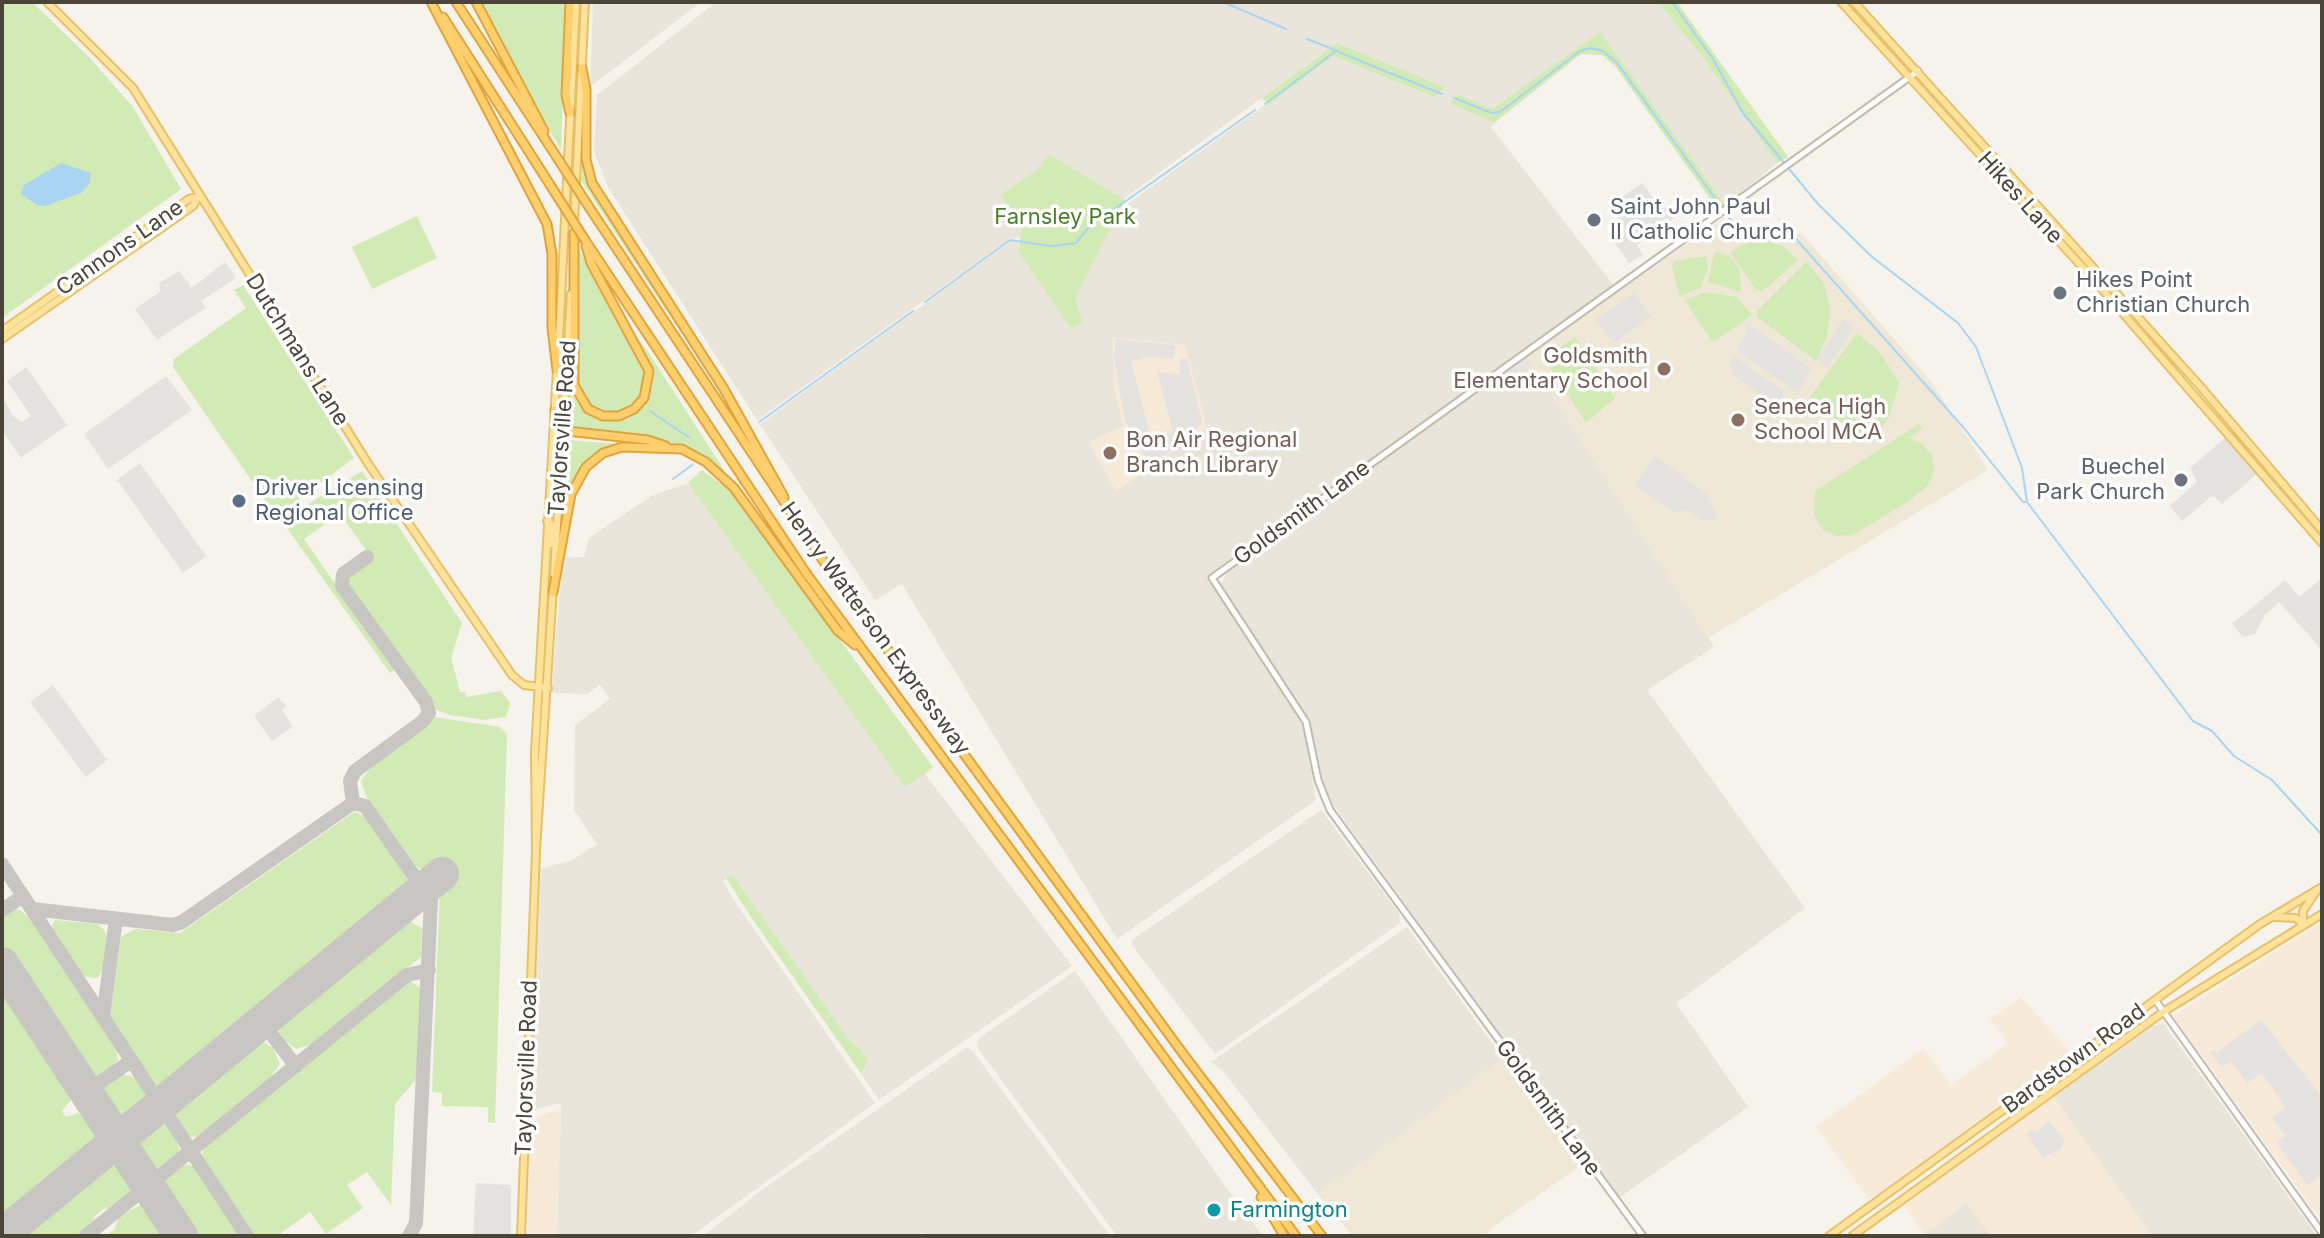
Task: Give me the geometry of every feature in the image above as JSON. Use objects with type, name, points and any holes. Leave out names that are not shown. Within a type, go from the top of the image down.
[{"type":"highway","name":"Henry Watterson Expressway","points":[[432,2],[726,457],[864,653],[1296,1236]]},
{"type":"highway","points":[[432,2],[545,217],[552,254],[552,328],[557,370]]},
{"type":"highway","name":"Henry Watterson Expressway","points":[[456,2],[800,527],[1184,1055],[1322,1236]]},
{"type":"highway","points":[[476,2],[555,155]]},
{"type":"highway","points":[[570,2],[566,95],[570,113]]},
{"type":"highway","points":[[582,68],[586,89],[586,159],[592,183],[731,400],[800,527]]},
{"type":"highway","points":[[574,233],[574,385],[580,401],[593,412],[619,416],[634,409],[644,398],[649,384],[648,367],[591,263],[585,240]]},
{"type":"highway","points":[[555,410],[564,429],[648,440],[699,457],[728,481],[838,631],[864,653]]},
{"type":"highway","points":[[553,592],[571,494],[586,467],[603,453],[622,447],[671,448]]},
{"type":"highway","points":[[1246,1171],[1284,1236]]},
{"type":"main road","name":"Dutchmans Lane","points":[[47,2],[133,88],[198,197],[369,465],[512,675],[520,684],[548,688]]},
{"type":"main road","name":"Taylorsville Road","points":[[521,1236],[536,853],[538,687],[576,2]]},
{"type":"main road","name":"Taylorsville Road","points":[[536,853],[564,429],[585,2]]},
{"type":"main road","name":"Hikes Lane","points":[[1841,2],[1911,76],[2252,458],[2322,543]]},
{"type":"main road","name":"Hikes Lane","points":[[1854,2],[2209,397],[2322,530]]},
{"type":"main road","name":"Cannons Lane","points":[[2,331],[193,206],[198,197]]},
{"type":"main road","name":"Cannons Lane","points":[[2,339],[12,327]]},
{"type":"main road","points":[[547,520],[551,526],[554,559]]},
{"type":"main road","points":[[2303,926],[2303,911],[2320,888]]},
{"type":"main road","name":"Bardstown Road","points":[[1829,1236],[2271,917],[2320,888]]},
{"type":"main road","name":"Bardstown Road","points":[[1852,1236],[2163,1012],[2322,914]]},
{"type":"main road","points":[[2271,917],[2296,918],[2303,926]]},
{"type":"street","name":"Goldsmith Lane","points":[[1643,1236],[1330,810],[1318,780],[1306,722],[1212,578],[1918,71]]},
{"type":"street","points":[[2156,1001],[2322,1233]]},
{"type":"shaded area","points":[[593,2],[701,2],[590,87]]},
{"type":"shaded area","points":[[716,2],[1658,2],[1704,59],[1777,163],[1725,206],[1600,33],[1492,109],[1459,95],[1449,103],[1494,123],[1491,127],[1614,286],[1207,576],[1297,713],[1305,735],[1316,800],[1117,939],[902,584],[875,600],[760,424],[1011,241],[1019,242],[1018,251],[1070,328],[1083,324],[1076,301],[1078,292],[1119,210],[1333,56],[1434,97],[1444,87],[1337,43],[1123,199],[1049,154],[1034,172],[1000,195],[1022,229],[1020,238],[1011,238],[757,420],[608,187],[594,152],[597,95]],"holes":[[[1124,426],[1206,428],[1116,491],[1089,442]]]},
{"type":"shaded area","points":[[1642,183],[1662,209],[1667,206],[1676,217],[1637,245],[1643,255],[1629,263],[1609,235],[1622,226],[1611,205]]},
{"type":"shaded area","points":[[1724,218],[1731,228],[1785,237],[1801,233],[1930,380],[1988,470],[1708,638],[1527,356]]},
{"type":"shaded area","points":[[225,262],[236,278],[201,301],[206,308],[157,340],[135,309],[160,292],[159,283],[179,271],[192,288]]},
{"type":"shaded area","points":[[1634,292],[1651,316],[1614,343],[1596,320]]},
{"type":"shaded area","points":[[1843,319],[1854,327],[1828,367],[1817,360]]},
{"type":"shaded area","points":[[1746,323],[1811,368],[1798,393],[1736,350],[1746,335]]},
{"type":"shaded area","points":[[1112,337],[1185,345],[1207,427],[1116,491],[1089,442],[1123,426],[1114,387]]},
{"type":"shaded area","points":[[1116,339],[1176,345],[1173,359],[1150,357],[1131,361],[1151,439],[1173,432],[1157,372],[1180,374],[1180,359],[1187,359],[1202,422],[1187,439],[1150,465],[1125,421],[1114,359]]},
{"type":"shaded area","points":[[1527,356],[1714,647],[1647,690],[1805,908],[1676,1003],[1748,1107],[1619,1198],[1332,803],[1322,777],[1311,726],[1221,584],[1228,571]]},
{"type":"shaded area","points":[[1733,356],[1785,392],[1779,402],[1775,404],[1730,373],[1732,371],[1750,382],[1730,368]]},
{"type":"shaded area","points":[[26,367],[67,425],[21,458],[2,431],[2,396],[13,416],[22,422],[31,416],[7,381]]},
{"type":"shaded area","points":[[166,376],[192,410],[108,469],[84,434]]},
{"type":"shaded area","points":[[2226,437],[2257,474],[2222,504],[2213,495],[2182,521],[2170,506],[2197,482],[2190,468]]},
{"type":"shaded area","points":[[1655,456],[1705,493],[1718,516],[1713,521],[1703,520],[1688,510],[1676,513],[1635,485]]},
{"type":"shaded area","points":[[140,463],[206,556],[183,573],[117,480]]},
{"type":"shaded area","points":[[688,483],[905,787],[925,774],[1072,966],[879,1100],[862,1075],[865,1070],[860,1049],[849,1041],[732,874],[723,881],[733,899],[875,1103],[691,1236],[557,1236],[561,1103],[530,1110],[541,869],[572,860],[597,844],[574,810],[575,725],[610,699],[600,685],[587,694],[551,693],[563,558],[584,557],[589,538],[653,495]]},
{"type":"shaded area","points":[[2322,578],[2322,650],[2279,602],[2265,615],[2255,634],[2243,637],[2232,624],[2285,580],[2299,597]]},
{"type":"shaded area","points":[[53,685],[107,760],[86,777],[30,702]]},
{"type":"shaded area","points":[[278,697],[286,706],[282,710],[293,727],[272,741],[254,716]]},
{"type":"shaded area","points":[[1321,810],[1399,913],[1400,923],[1215,1054],[1132,945],[1133,939]]},
{"type":"shaded area","points":[[2322,922],[2322,1221],[2173,1016]]},
{"type":"shaded area","points":[[1407,927],[1503,1058],[1370,1158],[1317,1193],[1223,1071],[1211,1062]]},
{"type":"shaded area","points":[[1075,971],[1263,1236],[1117,1236],[977,1047],[978,1039]]},
{"type":"shaded area","points":[[2021,997],[2071,1053],[2069,1057],[1873,1198],[1868,1198],[1816,1127],[1924,1048],[1951,1085],[2008,1043],[1990,1019]]},
{"type":"shaded area","points":[[2261,1020],[2322,1097],[2322,1175],[2307,1185],[2277,1143],[2285,1136],[2272,1117],[2285,1107],[2270,1084],[2261,1073],[2247,1083],[2231,1061],[2222,1067],[2210,1052],[2213,1050],[2216,1053]]},
{"type":"shaded area","points":[[2163,1023],[2317,1236],[2152,1236],[2053,1096],[2153,1026]]},
{"type":"shaded area","points":[[966,1048],[972,1050],[1110,1236],[920,1236],[923,1232],[915,1236],[703,1236],[763,1189]]},
{"type":"shaded area","points":[[1503,1058],[1583,1164],[1493,1227],[1485,1236],[1353,1236],[1317,1193],[1370,1158]]},
{"type":"shaded area","points":[[2053,1096],[2152,1236],[1991,1236],[1966,1203],[1925,1235],[1903,1204]]},
{"type":"shaded area","points":[[561,1108],[557,1236],[527,1236],[530,1119]]},
{"type":"shaded area","points":[[2048,1121],[2065,1141],[2060,1149],[2043,1158],[2027,1134],[2031,1130],[2037,1132]]},
{"type":"shaded area","points":[[476,1183],[511,1185],[511,1236],[473,1236]]},
{"type":"shaded area","points":[[1966,1202],[1991,1236],[1923,1236]]},
{"type":"green space","points":[[2,2],[32,2],[89,57],[133,107],[181,189],[2,318]]},
{"type":"green space","points":[[480,2],[566,2],[561,150],[487,20]]},
{"type":"green space","points":[[1658,2],[1677,2],[1788,157],[1777,163],[1704,59]]},
{"type":"green space","points":[[1600,32],[1725,205],[1719,211],[1615,66],[1602,55],[1581,54],[1494,123],[1449,103],[1459,95],[1492,109]]},
{"type":"green space","points":[[1337,43],[1445,87],[1434,97],[1333,56],[1268,105],[1262,98]]},
{"type":"green space","name":"Farnsley Park","points":[[1049,154],[1125,200],[1078,292],[1076,301],[1083,324],[1070,328],[1018,251],[1022,229],[1000,195],[1034,172]]},
{"type":"green space","points":[[583,156],[595,195],[738,420],[581,180]]},
{"type":"green space","points":[[417,216],[437,258],[372,289],[352,247]]},
{"type":"green space","points":[[1766,241],[1784,247],[1798,260],[1763,291],[1756,290],[1730,252],[1747,243]]},
{"type":"green space","points":[[579,250],[644,367],[642,395],[621,412],[603,413],[591,407],[579,392]]},
{"type":"green space","points":[[1714,253],[1730,257],[1739,267],[1741,292],[1708,282]]},
{"type":"green space","points":[[1706,256],[1708,267],[1701,287],[1680,297],[1672,265],[1674,261]]},
{"type":"green space","points":[[1806,262],[1824,283],[1830,309],[1827,337],[1816,361],[1757,317],[1757,311]]},
{"type":"green space","points":[[243,285],[354,458],[276,516],[173,367],[174,359],[246,308],[234,290]]},
{"type":"green space","points":[[1706,292],[1736,297],[1752,315],[1715,341],[1711,340],[1685,300]]},
{"type":"green space","points":[[1857,333],[1881,354],[1899,383],[1889,417],[1871,442],[1811,402],[1810,397]]},
{"type":"green space","points":[[634,334],[728,476],[698,453],[668,441],[568,428],[570,393],[584,410],[610,420],[632,414],[646,400],[652,372]]},
{"type":"green space","points":[[1575,337],[1615,398],[1586,423],[1544,358]]},
{"type":"green space","points":[[1919,424],[1922,429],[1909,438],[1921,443],[1932,455],[1934,471],[1928,485],[1912,499],[1853,535],[1836,536],[1823,530],[1814,515],[1815,491]]},
{"type":"green space","points":[[567,440],[621,444],[588,461],[576,475],[565,501]]},
{"type":"green space","points":[[702,470],[731,491],[933,767],[925,774],[905,787],[688,483]]},
{"type":"green space","points":[[362,471],[462,623],[451,658],[460,692],[465,692],[466,697],[501,691],[510,703],[506,717],[484,720],[450,715],[432,708],[347,586],[349,575],[372,558],[340,514],[304,539],[395,670],[390,673],[284,524],[287,517]]},
{"type":"green space","points":[[434,717],[500,727],[507,734],[495,1123],[488,1122],[488,1107],[442,1106],[442,1093],[432,1092],[440,888],[447,880],[437,867],[428,873],[417,867],[367,798],[361,781],[371,767]]},
{"type":"green space","points":[[354,812],[366,817],[408,876],[410,882],[404,895],[167,1089],[155,1085],[110,1018],[121,937],[135,929],[180,933]]},
{"type":"green space","points":[[732,874],[849,1040],[860,1049],[867,1060],[862,1075],[751,917],[726,878]]},
{"type":"green space","points":[[11,909],[20,910],[32,920],[115,1045],[118,1060],[102,1077],[89,1078],[82,1073],[2,952],[2,914]]},
{"type":"green space","points":[[55,920],[98,924],[104,930],[108,939],[106,962],[98,978],[83,977],[51,928]]},
{"type":"green space","points":[[407,920],[422,928],[421,957],[312,1044],[296,1049],[283,1039],[276,1025],[281,1018],[399,922]]},
{"type":"green space","points":[[410,981],[422,989],[418,1077],[395,1104],[391,1205],[367,1172],[347,1185],[363,1208],[326,1234],[310,1212],[277,1236],[254,1236],[202,1156],[204,1147],[399,986]]},
{"type":"green space","points":[[2,984],[70,1087],[71,1100],[62,1111],[66,1117],[78,1113],[88,1116],[98,1136],[91,1152],[2,1225]]},
{"type":"green space","points":[[259,1039],[273,1048],[280,1064],[269,1079],[202,1136],[189,1137],[175,1116],[178,1102]]},
{"type":"green space","points":[[124,1075],[139,1082],[146,1097],[139,1112],[124,1119],[109,1112],[102,1097],[109,1082]]},
{"type":"green space","points":[[155,1122],[169,1126],[180,1150],[174,1160],[154,1170],[146,1168],[135,1151],[143,1132]]},
{"type":"green space","points":[[110,1165],[125,1170],[132,1182],[131,1193],[115,1208],[103,1209],[81,1236],[15,1236],[101,1166]]},
{"type":"green space","points":[[180,1166],[195,1167],[240,1236],[189,1236],[166,1201],[162,1189],[166,1178]]},
{"type":"green space","points":[[140,1205],[152,1211],[168,1236],[106,1236],[115,1229],[119,1216]]},
{"type":"water","points":[[61,163],[91,173],[89,184],[81,193],[45,206],[37,205],[21,194],[24,185]]},
{"type":"waterway","points":[[1223,2],[1286,29]]},
{"type":"waterway","points":[[1672,2],[1713,59],[1743,113],[1818,204],[1871,256],[1958,323],[1976,347],[2022,468],[2027,502],[2193,721],[2212,731],[2234,756],[2272,780],[2322,835]]},
{"type":"waterway","points":[[1307,39],[1335,50]]},
{"type":"waterway","points":[[1454,98],[1492,113],[1500,112],[1580,51],[1591,48],[1603,51],[1617,63],[1722,208]]},
{"type":"waterway","points":[[1265,104],[1336,51],[1442,94]]},
{"type":"waterway","points":[[925,302],[1010,240],[1051,246],[1076,243],[1089,227],[1255,110]]},
{"type":"waterway","points":[[1728,217],[1739,228],[1748,231],[1796,239],[1963,427],[2023,502],[2027,502]]},
{"type":"waterway","points":[[759,422],[913,311]]},
{"type":"waterway","points":[[650,411],[690,438]]},
{"type":"waterway","points":[[673,479],[692,465]]},
{"type":"taxiway","points":[[32,909],[173,925],[182,922],[353,803],[350,781],[355,771],[422,722],[429,713],[426,702],[342,586],[343,574],[367,557]]},
{"type":"taxiway","points":[[353,803],[365,806],[431,900],[416,1223],[409,1236]]},
{"type":"taxiway","points":[[2,864],[247,1236]]},
{"type":"taxiway","points":[[2,910],[23,896]]},
{"type":"taxiway","points":[[103,1017],[116,919]]},
{"type":"taxiway","points":[[86,1236],[407,975],[429,970]]},
{"type":"taxiway","points":[[261,1021],[296,1066]]},
{"type":"taxiway","points":[[86,1092],[131,1061]]},
{"type":"runway","points":[[2,1235],[442,874]]},
{"type":"runway","points":[[2,964],[181,1236]]},
{"type":"place","name":"Saint John Paul II Catholic Church","points":[[1594,220]]},
{"type":"place","name":"Hikes Point Christian Church","points":[[2060,293]]},
{"type":"place","name":"Goldsmith Elementary School","points":[[1664,369]]},
{"type":"place","name":"Seneca High School MCA","points":[[1738,420]]},
{"type":"place","name":"Bon Air Regional Branch Library","points":[[1110,453]]},
{"type":"place","name":"Buechel Park Church","points":[[2181,480]]},
{"type":"place","name":"Driver Licensing Regional Office","points":[[239,501]]},
{"type":"place","name":"Farmington","points":[[1214,1210]]}]
